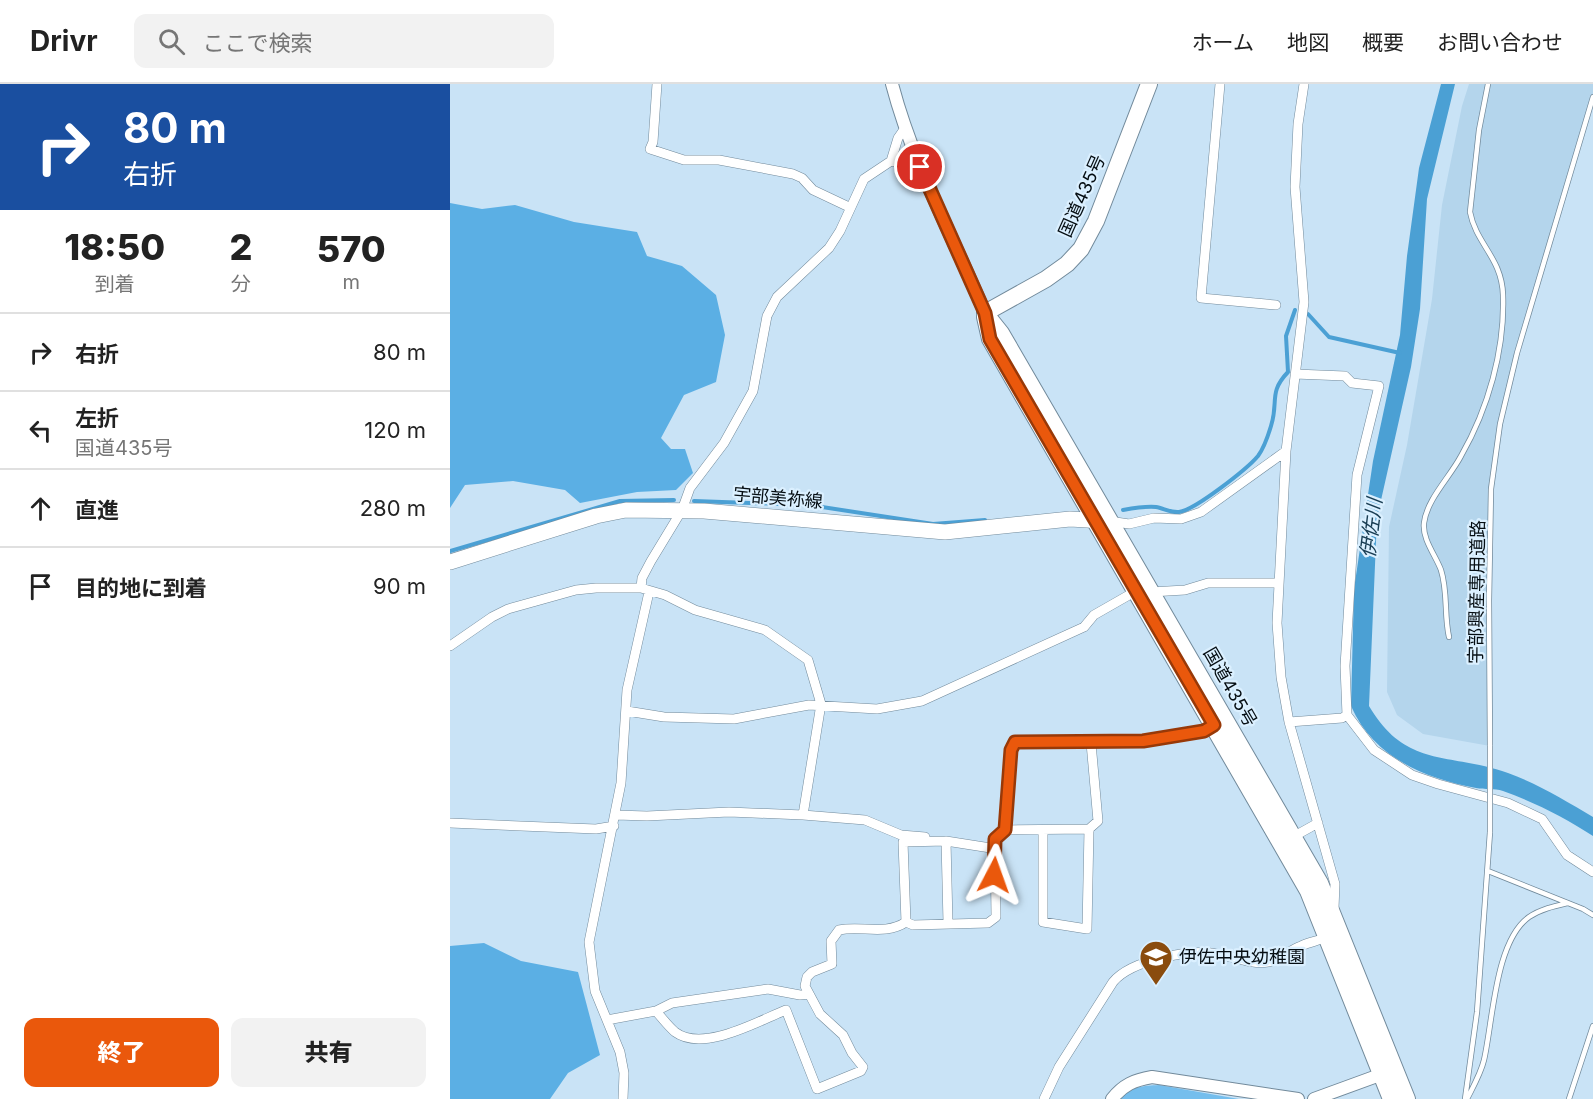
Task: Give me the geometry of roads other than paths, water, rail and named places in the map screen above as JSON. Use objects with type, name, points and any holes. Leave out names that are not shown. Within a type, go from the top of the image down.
[{"type":"highway","name":"国道435号","points":[[1149,84],[1096,221],[1081,249],[1067,264],[1046,279],[985,313],[990,339],[1101,520],[1288,840],[1333,910],[1388,1072],[1391,1099]]},
{"type":"highway","name":"国道435号","points":[[1288,840],[1327,937],[1388,1072],[1407,1099]]},
{"type":"main road","name":"宇部美祢線","points":[[450,562],[596,516],[626,510],[682,510],[945,532],[1070,519],[1101,520]]},
{"type":"street","points":[[657,84],[655,127],[650,149],[684,160],[719,159],[793,174],[802,178],[813,190],[849,207]]},
{"type":"street","points":[[892,84],[905,129],[920,167],[985,313]]},
{"type":"street","points":[[1220,84],[1202,298],[1276,305]]},
{"type":"street","points":[[1304,84],[1294,188],[1304,302],[1286,452],[1277,623],[1281,677],[1289,722],[1335,884],[1333,910]]},
{"type":"street","points":[[623,1099],[624,1073],[620,1052],[595,991],[590,942],[621,783],[628,681],[645,590],[642,578],[682,510],[690,488],[724,443],[753,391],[766,316],[777,297],[829,248],[840,231],[849,207],[864,179],[891,161],[898,138],[905,129]]},
{"type":"street","points":[[891,161],[920,167]]},
{"type":"street","points":[[1295,374],[1346,376],[1352,383],[1379,386],[1357,475],[1345,666],[1347,715],[1374,750],[1412,775],[1508,803],[1542,819],[1567,855],[1593,872]]},
{"type":"street","points":[[1101,520],[1129,524],[1154,518],[1181,519],[1201,512],[1286,452]]},
{"type":"street","points":[[627,711],[664,717],[734,719],[821,704],[877,709],[922,701],[1084,627],[1094,615],[1143,592],[1185,590],[1208,583],[1279,583]]},
{"type":"street","points":[[450,646],[492,617],[508,609],[576,590],[645,590],[665,595],[695,610],[752,625],[785,642],[808,660],[821,704],[803,815]]},
{"type":"street","points":[[1289,722],[1342,718],[1347,715]]},
{"type":"street","points":[[1005,830],[1011,750],[1015,742],[1143,741],[1204,731],[1220,722]]},
{"type":"street","points":[[906,922],[913,925],[988,923],[996,917],[994,875],[997,849],[995,839],[1005,830],[1089,829],[1098,821],[1091,743]]},
{"type":"street","points":[[616,815],[729,812],[865,820],[901,835],[925,837],[930,842]]},
{"type":"street","points":[[450,823],[596,829],[614,826]]},
{"type":"street","points":[[1288,840],[1318,823]]},
{"type":"street","points":[[1043,830],[1043,922],[1087,929],[1089,829]]},
{"type":"street","points":[[906,922],[903,842],[946,841],[997,849]]},
{"type":"street","points":[[946,841],[948,923]]},
{"type":"street","points":[[656,1011],[674,1031],[702,1039],[718,1037],[786,1010],[817,1089],[861,1071],[863,1067],[852,1053],[843,1035],[820,1014],[805,986],[807,977],[812,972],[832,964],[831,941],[839,930],[846,928],[876,931],[901,926],[906,922]]},
{"type":"street","points":[[1044,1099],[1059,1067],[1113,982],[1119,975],[1131,968],[1186,953],[1203,952],[1267,963],[1299,946],[1327,937]]},
{"type":"street","points":[[607,1020],[656,1011],[672,1003],[768,989],[800,995],[809,994]]},
{"type":"street","points":[[1314,1099],[1388,1072]]},
{"type":"street","points":[[1112,1099],[1120,1089],[1135,1080],[1152,1077],[1298,1099]]},
{"type":"lane","points":[[1449,637],[1445,619],[1441,571],[1424,531],[1424,522],[1432,502],[1462,456],[1475,427],[1498,360],[1503,294],[1500,274],[1494,257],[1472,223],[1470,212],[1479,130],[1488,84]]},
{"type":"lane","name":"宇部興産専用道路","points":[[1466,1099],[1477,1012],[1490,832],[1491,489],[1500,424],[1517,353],[1593,97]]},
{"type":"lane","points":[[1488,871],[1593,915]]},
{"type":"lane","points":[[1466,1099],[1483,1064],[1503,962],[1509,943],[1519,927],[1529,917],[1569,903]]},
{"type":"lane","points":[[1569,1099],[1593,1026]]},
{"type":"water","name":"伊佐川","points":[[1441,84],[1455,84],[1427,199],[1420,309],[1411,367],[1377,518],[1369,706],[1383,726],[1398,740],[1414,749],[1430,755],[1508,773],[1573,805],[1593,817],[1593,836],[1561,817],[1515,795],[1500,790],[1457,784],[1419,771],[1402,762],[1372,739],[1351,706],[1354,589],[1373,461],[1400,335],[1407,256],[1419,168]]},
{"type":"waterway","points":[[1123,510],[1148,507],[1176,512],[1187,510],[1220,488],[1258,456],[1271,426],[1278,386],[1288,372],[1286,336],[1295,310]]},
{"type":"waterway","points":[[1308,314],[1329,337],[1400,353]]},
{"type":"waterway","points":[[450,551],[620,501],[674,500]]},
{"type":"waterway","points":[[694,501],[809,505],[933,524],[985,520]]},
{"type":"place","name":"伊佐中央幼稚園","points":[[1156,986]]}]
